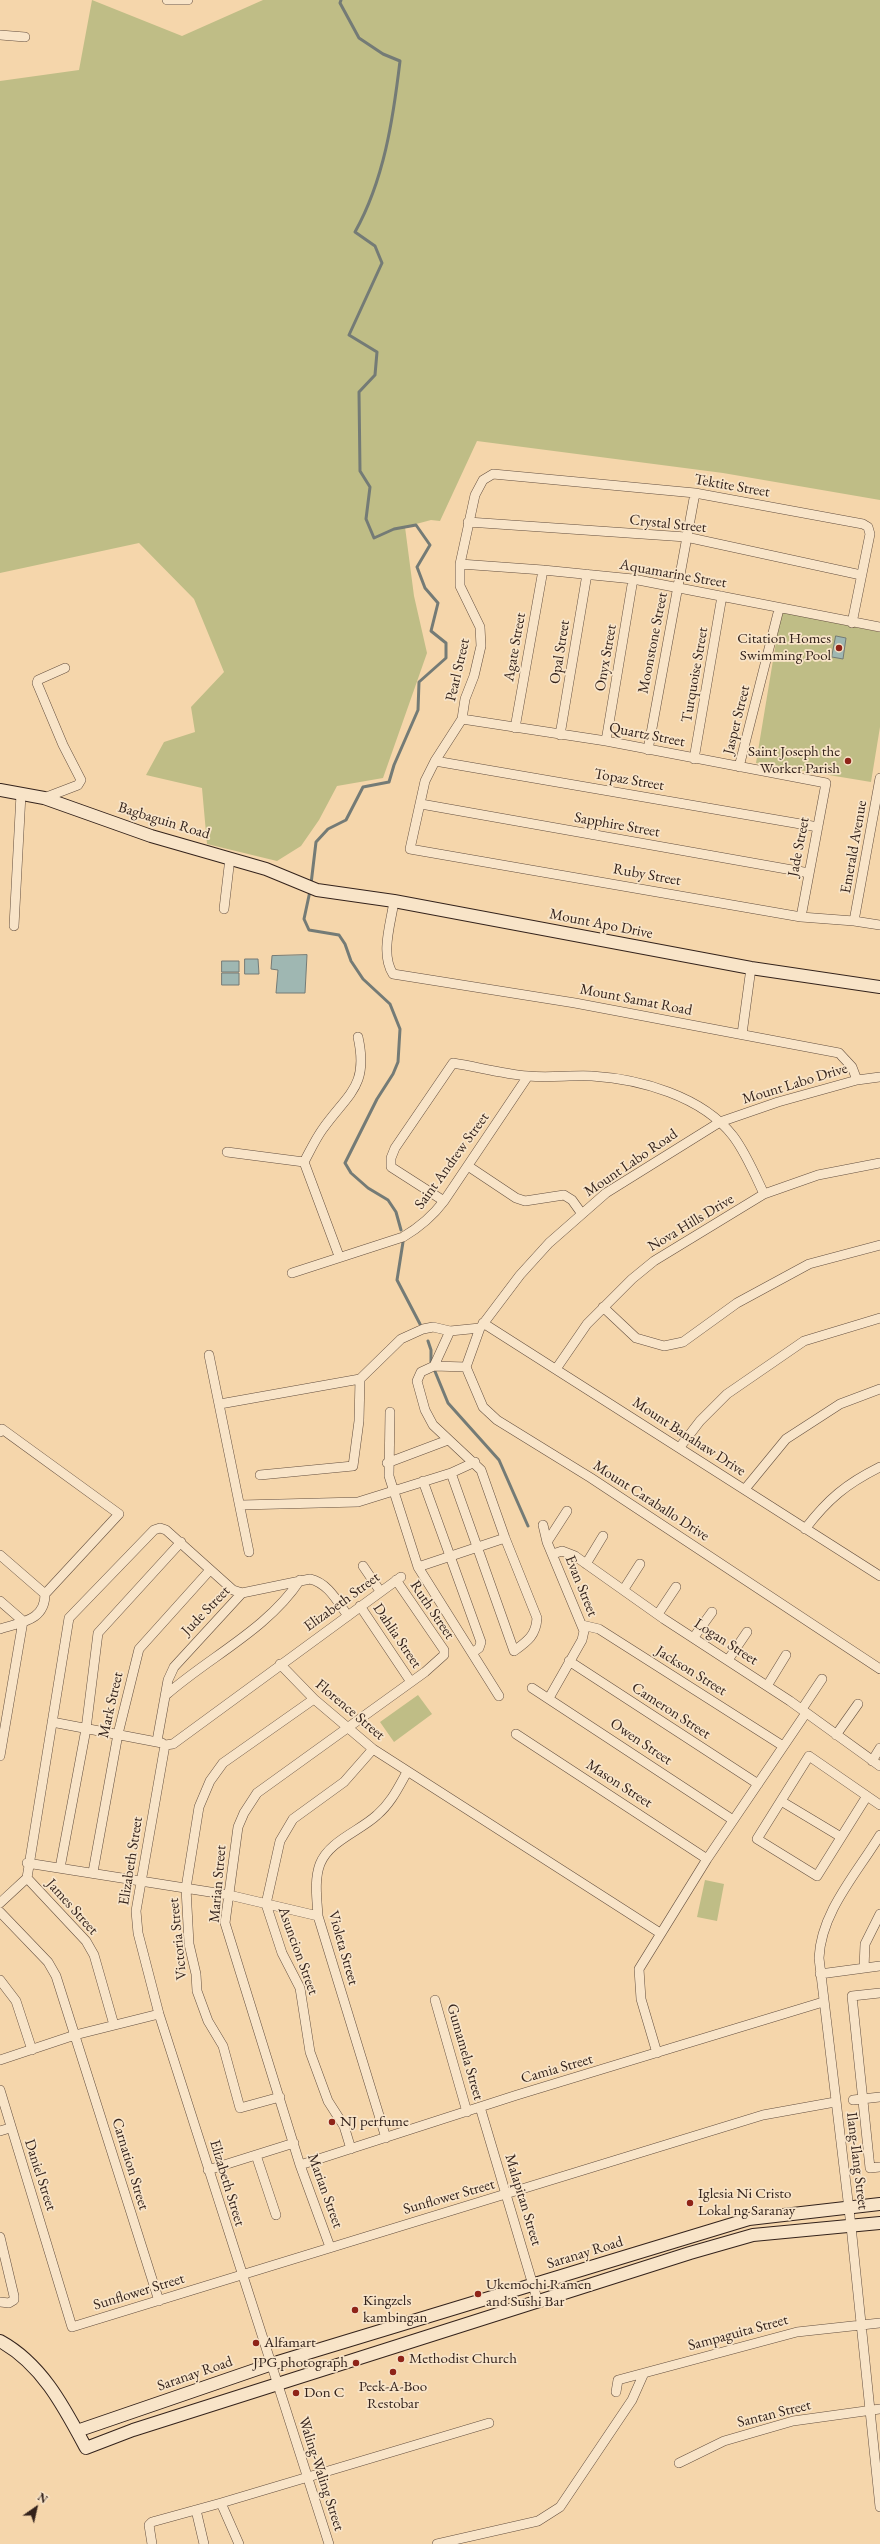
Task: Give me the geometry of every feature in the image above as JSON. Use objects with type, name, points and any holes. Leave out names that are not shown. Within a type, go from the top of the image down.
[{"type":"street","points":[[167,0],[188,0]]},
{"type":"street","points":[[0,35],[25,37]]},
{"type":"street","name":"Tektite Street","points":[[492,474],[695,493],[863,524],[868,527],[870,534],[852,623]]},
{"type":"street","name":"Pearl Street","points":[[410,849],[425,781],[435,761],[462,719],[465,699],[474,676],[481,646],[480,627],[460,586],[460,564],[475,495],[483,480],[492,474]]},
{"type":"street","name":"Moonstone Street","points":[[648,750],[695,493]]},
{"type":"street","name":"Crystal Street","points":[[468,522],[686,537],[861,575]]},
{"type":"street","name":"Aquamarine Street","points":[[460,564],[634,579],[779,609],[880,627]]},
{"type":"street","name":"Agate Street","points":[[515,728],[543,570]]},
{"type":"street","name":"Opal Street","points":[[560,735],[587,574]]},
{"type":"street","name":"Onyx Street","points":[[606,741],[634,579]]},
{"type":"street","name":"Turquoise Street","points":[[694,759],[722,596]]},
{"type":"street","name":"Jasper Street","points":[[739,767],[779,609]]},
{"type":"street","points":[[44,798],[78,785],[81,780],[63,745],[37,683],[38,680],[65,668]]},
{"type":"street","name":"Quartz Street","points":[[462,719],[606,741],[826,783]]},
{"type":"street","name":"Topaz Street","points":[[435,761],[818,827]]},
{"type":"street","name":"Emerald Avenue","points":[[854,920],[880,778]]},
{"type":"street","name":"Jade Street","points":[[801,917],[826,783]]},
{"type":"street","name":"Bagbaguin Road","points":[[0,790],[44,798],[150,836],[266,869],[317,890]]},
{"type":"street","points":[[14,926],[21,794]]},
{"type":"street","name":"Sapphire Street","points":[[420,804],[809,873]]},
{"type":"street","name":"Ruby Street","points":[[410,849],[801,917],[854,920],[880,925]]},
{"type":"street","points":[[224,909],[230,858]]},
{"type":"street","name":"Mount Apo Drive","points":[[317,890],[394,901],[751,968],[880,987]]},
{"type":"street","name":"Mount Samat Road","points":[[394,901],[386,952],[388,966],[393,974],[575,1003],[839,1053],[852,1067],[858,1080]]},
{"type":"street","points":[[742,1034],[751,968]]},
{"type":"street","points":[[339,1256],[304,1162],[322,1130],[355,1090],[363,1067],[358,1037]]},
{"type":"street","points":[[444,1201],[392,1167],[391,1158],[395,1148],[453,1063],[528,1076],[593,1076],[665,1090],[689,1100],[708,1112],[733,1136],[746,1157],[764,1194]]},
{"type":"street","name":"Saint Andrew Street","points":[[292,1273],[339,1256],[403,1237],[419,1228],[433,1216],[444,1201],[528,1076]]},
{"type":"street","name":"Mount Labo Drive","points":[[720,1122],[778,1102],[858,1080],[880,1077]]},
{"type":"street","name":"Mount Labo Road","points":[[481,1326],[520,1275],[549,1243],[606,1193],[720,1122]]},
{"type":"street","points":[[227,1152],[304,1162]]},
{"type":"street","name":"Nova Hills Drive","points":[[556,1369],[587,1324],[603,1307],[654,1261],[764,1194],[818,1176],[880,1163]]},
{"type":"street","points":[[468,1166],[516,1198],[524,1201],[564,1195],[572,1200],[582,1214]]},
{"type":"street","points":[[603,1307],[636,1338],[664,1346],[683,1342],[737,1303],[809,1264],[880,1245]]},
{"type":"street","points":[[680,1447],[700,1421],[727,1394],[804,1341],[880,1318]]},
{"type":"street","points":[[220,1404],[360,1379],[401,1339],[423,1329],[433,1327],[450,1331],[481,1326],[466,1366],[434,1366],[421,1372],[416,1381],[425,1410],[433,1425],[482,1470],[505,1538],[537,1618],[536,1628],[530,1639],[514,1651],[451,1473]]},
{"type":"street","name":"Mount Banahaw Drive","points":[[481,1326],[556,1369],[880,1576]]},
{"type":"street","points":[[434,1366],[450,1331]]},
{"type":"street","points":[[209,1355],[241,1505],[249,1552]]},
{"type":"street","name":"Mount Caraballo Drive","points":[[466,1366],[483,1407],[497,1420],[591,1478],[880,1669]]},
{"type":"street","points":[[260,1475],[353,1466],[359,1421],[360,1379]]},
{"type":"street","points":[[745,1490],[786,1439],[840,1404],[880,1389]]},
{"type":"street","points":[[390,1412],[387,1463],[393,1491],[418,1567],[432,1592],[499,1696]]},
{"type":"street","points":[[0,1432],[2,1429],[119,1514],[45,1594],[45,1605],[42,1612],[23,1621],[0,1629]]},
{"type":"street","points":[[387,1463],[448,1440]]},
{"type":"street","points":[[241,1505],[358,1502],[451,1473],[475,1462]]},
{"type":"street","points":[[805,1529],[825,1503],[858,1478],[880,1467]]},
{"type":"street","points":[[423,1481],[480,1642],[479,1648],[472,1653]]},
{"type":"street","points":[[548,1542],[567,1510]]},
{"type":"street","name":"Evan Street","points":[[543,1525],[548,1542],[584,1631],[582,1640],[549,1698]]},
{"type":"street","points":[[0,1903],[26,1878],[27,1863],[69,1618],[154,1530],[160,1528],[166,1530],[181,1542],[233,1590],[242,1593]]},
{"type":"street","points":[[586,1564],[603,1536]]},
{"type":"street","points":[[418,1567],[505,1538]]},
{"type":"street","points":[[60,1868],[86,1728],[98,1633],[181,1542]]},
{"type":"street","name":"Logan Street","points":[[553,1554],[562,1551],[586,1564],[658,1614],[804,1711],[836,1736],[880,1766]]},
{"type":"street","points":[[0,1555],[45,1594]]},
{"type":"street","points":[[624,1589],[640,1564]]},
{"type":"street","points":[[363,1566],[380,1590]]},
{"type":"street","name":"Mark Street","points":[[93,1872],[118,1734],[139,1648],[210,1570]]},
{"type":"street","name":"Elizabeth Street","points":[[242,2276],[159,2014],[138,1933],[136,1911],[161,1743],[173,1744],[398,1578]]},
{"type":"street","name":"Ruth Street","points":[[398,1578],[444,1650],[444,1655]]},
{"type":"street","points":[[166,1695],[264,1619],[284,1600],[300,1580]]},
{"type":"street","name":"Jude Street","points":[[161,1743],[168,1680],[178,1662],[242,1593],[300,1580],[320,1581],[348,1616]]},
{"type":"street","points":[[658,1614],[676,1587]]},
{"type":"street","points":[[0,1601],[23,1621]]},
{"type":"street","name":"Dahlia Street","points":[[360,1606],[411,1682]]},
{"type":"street","points":[[694,1637],[712,1612]]},
{"type":"street","points":[[0,1756],[23,1621]]},
{"type":"street","name":"Jackson Street","points":[[582,1626],[599,1629],[783,1746]]},
{"type":"street","points":[[728,1660],[747,1632]]},
{"type":"street","name":"Marian Street","points":[[330,2247],[300,2165],[225,1923],[238,1827],[244,1813],[257,1793],[411,1682],[444,1655]]},
{"type":"street","points":[[767,1686],[786,1655]]},
{"type":"street","name":"Cameron Street","points":[[569,1662],[758,1784]]},
{"type":"street","name":"Florence Street","points":[[280,1664],[314,1699],[346,1728],[373,1749],[406,1772],[660,1933]]},
{"type":"street","points":[[657,2053],[641,2000],[638,1978],[642,1962],[707,1859],[783,1746],[822,1679]]},
{"type":"street","name":"Owen Street","points":[[532,1688],[733,1820]]},
{"type":"street","name":"Victoria Street","points":[[280,2097],[240,2108],[223,2046],[208,2021],[197,1991],[196,1974],[189,1944],[186,1888],[199,1807],[210,1781],[223,1763],[314,1699]]},
{"type":"street","points":[[836,1736],[858,1704]]},
{"type":"street","points":[[52,1722],[161,1743]]},
{"type":"street","name":"Mason Street","points":[[516,1734],[707,1859]]},
{"type":"street","points":[[872,1761],[880,1748]]},
{"type":"street","name":"Asuncion Street","points":[[351,2149],[344,2126],[328,2101],[310,2052],[300,1988],[282,1953],[266,1904],[280,1841],[293,1819],[344,1782],[373,1749]]},
{"type":"street","points":[[867,1796],[817,1876],[757,1839],[809,1756],[867,1796],[880,1805]]},
{"type":"street","name":"Violeta Street","points":[[386,2138],[318,1916],[316,1880],[320,1864],[330,1849],[377,1815],[393,1797],[406,1772]]},
{"type":"street","points":[[781,1801],[841,1837]]},
{"type":"street","name":"Ilang-Ilang Street","points":[[880,1835],[827,1921],[819,1948],[823,2002],[849,2208],[860,2326],[880,2502]]},
{"type":"street","points":[[872,1849],[880,1854]]},
{"type":"street","points":[[27,1863],[93,1872],[229,1895],[318,1916]]},
{"type":"street","name":"James Street","points":[[26,1878],[86,1941],[94,1955],[114,2025]]},
{"type":"street","name":"Carnation Street","points":[[0,1912],[48,1962],[56,1976],[159,2302]]},
{"type":"street","points":[[864,1968],[865,1944],[880,1914]]},
{"type":"street","points":[[820,1974],[880,1966]]},
{"type":"street","points":[[0,1980],[16,2001],[32,2050]]},
{"type":"street","points":[[880,1993],[852,1996],[870,2168],[880,2167]]},
{"type":"street","name":"Gumamela Street","points":[[435,2000],[467,2112]]},
{"type":"street","name":"Camia Street","points":[[300,2165],[805,2005],[823,2002]]},
{"type":"street","points":[[0,2060],[75,2036],[159,2014]]},
{"type":"street","name":"Daniel Street","points":[[0,2090],[10,2128],[55,2268],[72,2327]]},
{"type":"street","points":[[853,2100],[880,2098]]},
{"type":"street","name":"Sunflower Street","points":[[72,2327],[159,2302],[330,2247],[508,2195],[763,2115],[835,2102]]},
{"type":"street","name":"Malapitan Street","points":[[480,2107],[508,2195],[538,2302]]},
{"type":"street","points":[[0,2131],[10,2128]]},
{"type":"street","points":[[208,2170],[294,2143]]},
{"type":"street","points":[[256,2155],[276,2215]]},
{"type":"street","name":"Saranay Road","points":[[880,2204],[750,2219],[534,2286],[270,2365],[77,2431],[86,2448],[134,2430],[753,2235],[880,2223]]},
{"type":"street","points":[[0,2237],[14,2300],[9,2303],[0,2302]]},
{"type":"street","name":"Waling-Waling Street","points":[[242,2276],[329,2544]]},
{"type":"street","name":"Sampaguita Street","points":[[616,2392],[618,2380],[797,2332],[880,2323]]},
{"type":"street","points":[[0,2341],[12,2347],[37,2370],[67,2410],[77,2431]]},
{"type":"street","points":[[436,2544],[538,2521],[550,2515],[560,2507],[632,2400],[644,2374]]},
{"type":"street","name":"Santan Street","points":[[679,2463],[724,2441],[793,2421],[880,2409]]},
{"type":"street","points":[[152,2544],[149,2525],[152,2522],[307,2479],[490,2422]]},
{"type":"street","points":[[221,2503],[239,2544]]},
{"type":"street","points":[[196,2510],[204,2544]]},
{"type":"shaded area","points":[[92,0],[182,36],[263,0],[880,0],[880,500],[723,473],[477,441],[440,521],[431,520],[405,527],[414,596],[427,653],[383,778],[337,786],[319,820],[301,846],[277,861],[207,844],[202,788],[146,775],[164,742],[195,732],[191,707],[224,672],[194,599],[139,543],[0,573],[0,81],[79,70]]},
{"type":"shaded area","points":[[781,612],[880,632],[880,727],[871,782],[756,763]]},
{"type":"shaded area","points":[[418,1695],[432,1714],[394,1742],[380,1722]]},
{"type":"shaded area","points":[[705,1880],[724,1884],[717,1921],[697,1917]]},
{"type":"water","name":"Citation Homes Swimming Pool","points":[[836,636],[846,638],[843,659],[832,657]]},
{"type":"water","points":[[307,955],[305,993],[276,993],[278,970],[271,969],[272,956]]},
{"type":"water","points":[[245,959],[258,959],[259,974],[245,974]]},
{"type":"water","points":[[222,961],[239,961],[239,972],[222,972]]},
{"type":"water","points":[[222,973],[239,973],[239,985],[222,985]]},
{"type":"waterway","points":[[311,884],[316,842],[328,829],[346,820],[363,787],[389,782],[394,765],[418,710],[419,682],[446,658],[446,643],[431,631],[438,603],[425,588],[417,567],[430,545],[416,525],[394,529],[374,538],[366,519],[370,487],[360,471],[359,392],[375,375],[377,352],[349,335],[382,263],[375,246],[355,232],[373,192],[386,149],[400,61],[383,54],[359,38],[340,3],[341,0]]},
{"type":"waterway","points":[[310,891],[304,919],[309,930],[339,935],[345,944],[351,961],[363,979],[390,1004],[400,1029],[398,1062],[393,1074],[377,1099],[345,1163],[351,1173],[368,1188],[388,1200],[396,1212],[401,1230]]},
{"type":"waterway","points":[[403,1242],[397,1280],[420,1324]]},
{"type":"waterway","points":[[428,1341],[431,1350],[431,1362]]},
{"type":"waterway","points":[[434,1369],[448,1403],[499,1460],[528,1526]]},
{"type":"place","name":"Citation Homes Swimming Pool","points":[[839,648]]},
{"type":"place","name":"Saint Joseph the Worker Parish","points":[[848,761]]},
{"type":"place","name":"NJ perfume","points":[[332,2122]]},
{"type":"place","name":"Iglesia Ni Cristo Lokal ng Saranay","points":[[690,2203]]},
{"type":"place","name":"Ukemochi Ramen and Sushi Bar","points":[[478,2294]]},
{"type":"place","name":"Kingzels kambingan","points":[[355,2310]]},
{"type":"place","name":"Alfamart","points":[[256,2343]]},
{"type":"place","name":"Methodist Church","points":[[401,2359]]},
{"type":"place","name":"JPG photograph","points":[[356,2363]]},
{"type":"place","name":"Peek-A-Boo Restobar","points":[[393,2372]]},
{"type":"place","name":"Don C","points":[[296,2393]]}]
